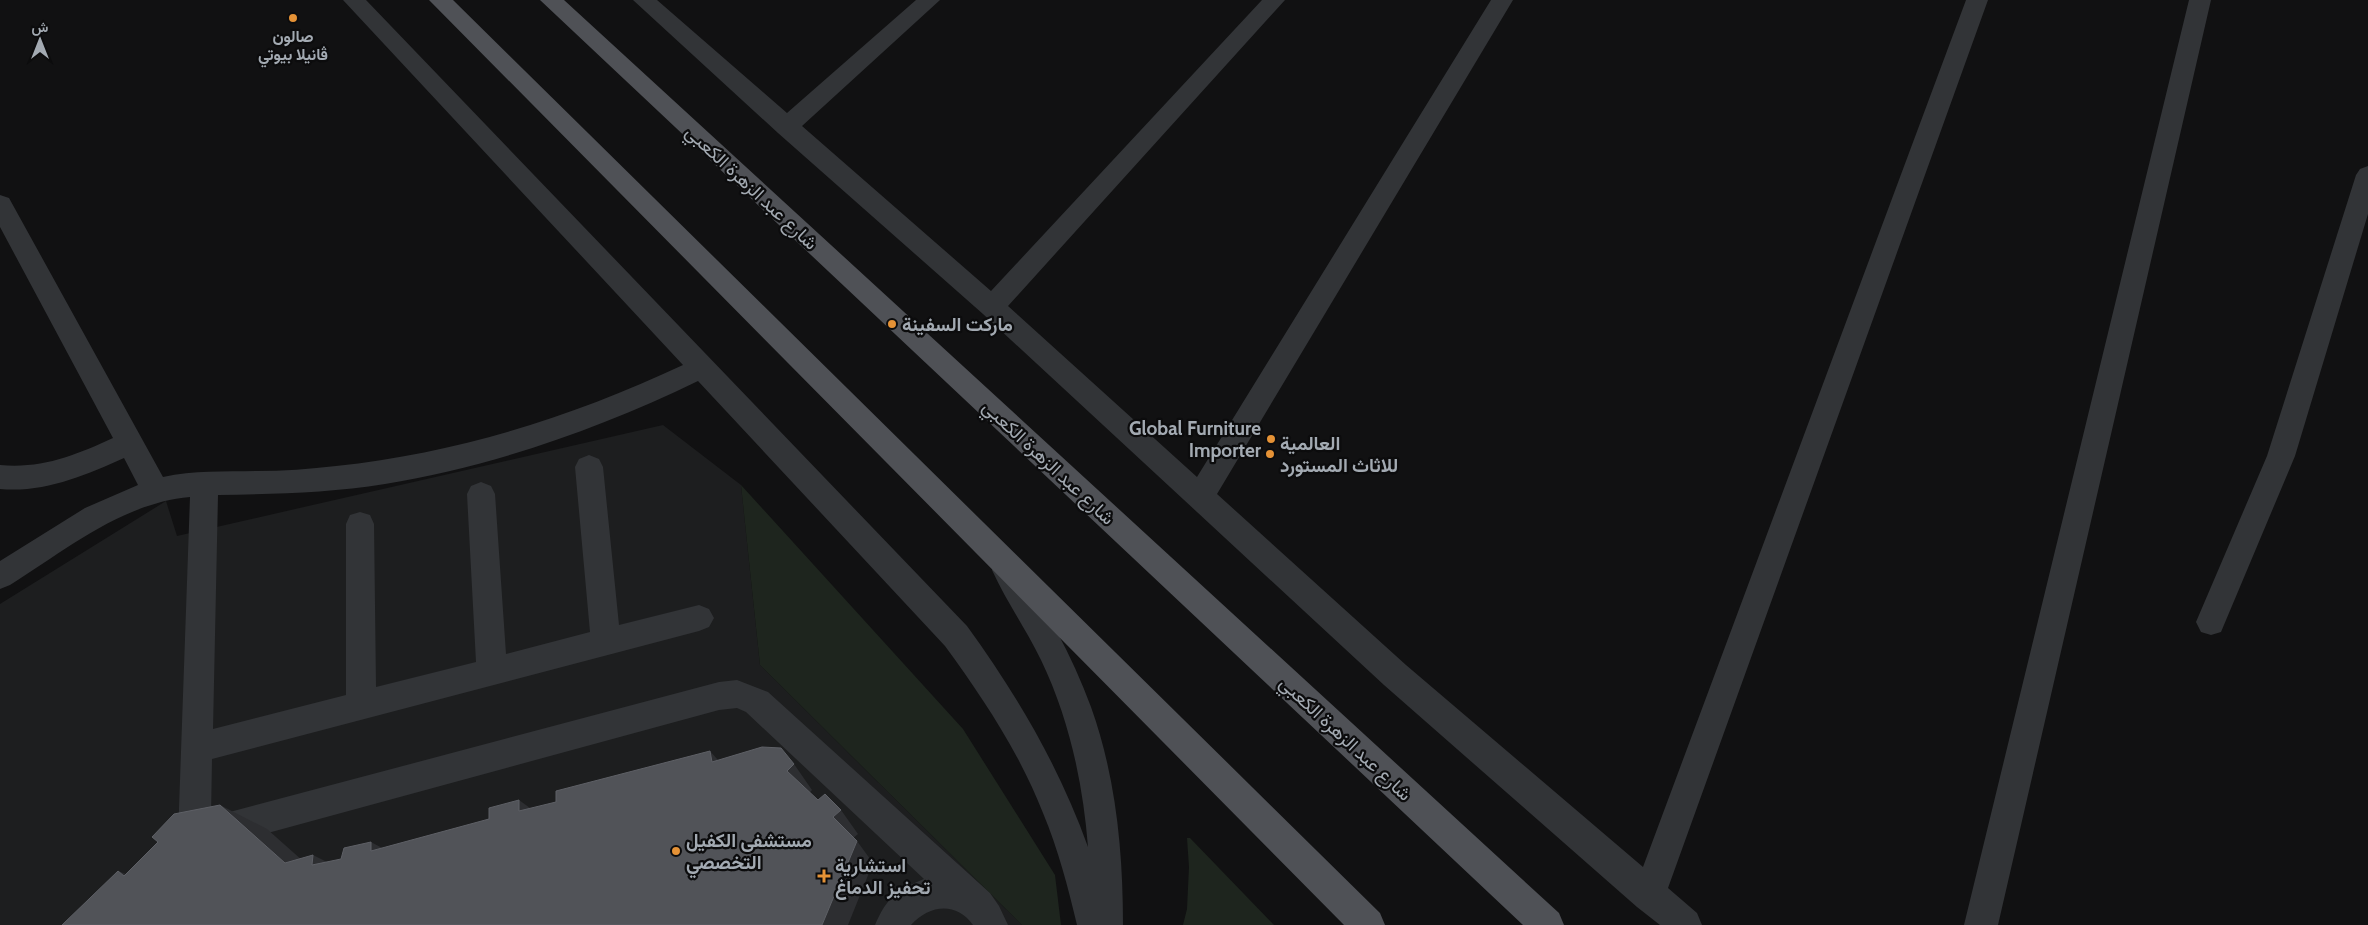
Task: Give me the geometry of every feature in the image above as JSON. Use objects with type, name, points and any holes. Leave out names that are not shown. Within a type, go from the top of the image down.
[{"type":"main road","points":[[440,0],[1368,925]]},
{"type":"main road","name":"شارع عبد الزهرة الكعبي","points":[[551,0],[1547,925]]},
{"type":"street","points":[[354,0],[956,636],[991,682],[1034,754],[1052,793],[1072,845],[1094,925]]},
{"type":"street","points":[[644,0],[992,307],[1395,674],[1686,925]]},
{"type":"street","points":[[786,127],[929,0]]},
{"type":"street","points":[[992,307],[1274,0]]},
{"type":"street","points":[[1200,496],[1502,0]]},
{"type":"street","points":[[1650,895],[1978,0]]},
{"type":"street","points":[[1981,925],[2200,0]]},
{"type":"street","points":[[2211,622],[2281,456],[2368,175]]},
{"type":"street","points":[[0,204],[156,491]]},
{"type":"street","points":[[0,576],[114,506],[156,491],[204,483],[268,483],[337,478],[408,468],[478,452],[574,423],[642,396],[703,367]]},
{"type":"street","points":[[0,477],[34,477],[82,465],[130,443]]},
{"type":"street","points":[[589,467],[606,642]]},
{"type":"street","points":[[204,483],[197,748],[184,847],[719,696],[738,694],[757,702],[979,906],[991,925]]},
{"type":"street","points":[[481,494],[492,672]]},
{"type":"street","points":[[360,524],[361,705]]},
{"type":"street","points":[[999,558],[1036,620],[1064,677],[1083,728],[1097,786],[1105,848],[1106,925]]},
{"type":"street","points":[[197,748],[699,618]]},
{"type":"street","points":[[892,925],[906,906],[929,893],[950,891],[968,897]]},
{"type":"shaded area","points":[[663,425],[741,485],[760,665],[1022,925],[0,925],[0,604],[166,501],[177,536]]},
{"type":"shaded area","points":[[741,485],[963,729],[1055,875],[1061,925],[1022,925],[760,665]]},
{"type":"shaded area","points":[[1187,838],[1190,838],[1274,925],[1183,925],[1187,909],[1189,867]]},
{"type":"building","name":"مستشفى الكفيل التخصصي","points":[[762,747],[781,748],[794,764],[787,771],[818,800],[825,794],[841,810],[833,817],[857,841],[822,925],[62,925],[118,871],[124,876],[158,842],[152,837],[174,814],[220,805],[285,863],[313,855],[312,865],[341,859],[344,848],[371,842],[371,851],[489,819],[489,808],[519,800],[519,811],[556,802],[556,791],[710,751],[712,762]]},
{"type":"place","name":"صالون ڤانيلا بيوتي","points":[[293,18]]},
{"type":"place","name":"ماركت السفينة","points":[[892,324]]},
{"type":"place","name":"Global Furniture Importer","points":[[1271,439]]},
{"type":"place","name":"العالمية للاثاث المستورد","points":[[1270,454]]},
{"type":"place","name":"مستشفى الكفيل التخصصي","points":[[676,851]]},
{"type":"place","name":"استشارية تحفيز الدماغ","points":[[824,876]]}]
